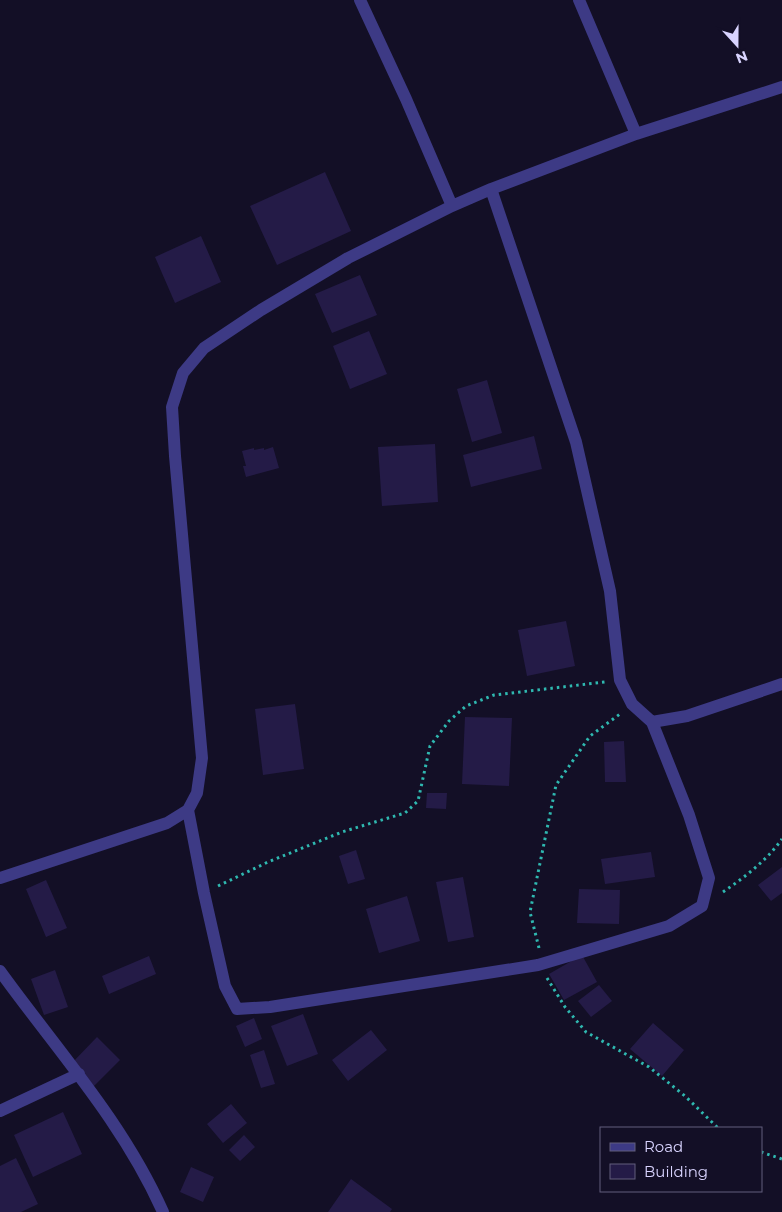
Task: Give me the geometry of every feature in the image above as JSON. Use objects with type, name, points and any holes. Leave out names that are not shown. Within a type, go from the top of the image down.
[{"type":"street","points":[[360,0],[406,99],[452,206]]},
{"type":"street","points":[[579,0],[636,134]]},
{"type":"street","points":[[0,878],[167,823],[188,810],[197,794],[202,758],[172,407],[183,373],[204,348],[260,310],[348,258],[452,206],[491,189],[636,134],[782,87]]},
{"type":"street","points":[[188,810],[225,986],[237,1009],[270,1007],[540,964],[669,926],[702,906],[709,878],[689,815],[652,722],[632,704],[620,680],[610,591],[576,442],[491,189]]},
{"type":"street","points":[[652,722],[688,716],[782,684]]},
{"type":"street","points":[[0,971],[28,1010],[79,1074],[124,1139],[163,1212]]},
{"type":"street","points":[[0,1110],[79,1074]]},
{"type":"path","points":[[204,893],[268,862],[342,832],[405,813],[418,801],[430,746],[449,721],[466,706],[494,695],[620,680]]},
{"type":"path","points":[[632,704],[590,736],[556,785],[530,912],[540,964],[565,1008],[586,1032],[649,1067],[686,1096],[717,1127]]},
{"type":"path","points":[[702,906],[743,878],[782,839]]},
{"type":"path","points":[[762,1152],[782,1159]]},
{"type":"building","points":[[325,172],[351,231],[277,265],[250,206]]},
{"type":"building","points":[[201,236],[221,282],[175,303],[155,257]]},
{"type":"building","points":[[360,275],[377,315],[332,333],[315,294]]},
{"type":"building","points":[[369,331],[387,374],[350,389],[333,346]]},
{"type":"building","points":[[487,380],[502,433],[472,442],[457,389]]},
{"type":"building","points":[[534,436],[542,469],[471,487],[463,455]]},
{"type":"building","points":[[435,444],[438,502],[382,506],[378,447]]},
{"type":"building","points":[[273,447],[279,468],[246,477],[243,466],[246,466],[242,451],[254,448],[254,450],[264,448],[264,450]]},
{"type":"building","points":[[566,621],[575,666],[527,676],[518,630]]},
{"type":"building","points":[[295,704],[304,769],[263,775],[255,709]]},
{"type":"building","points":[[465,717],[512,718],[509,786],[462,784]]},
{"type":"building","points":[[624,741],[626,782],[605,782],[604,742]]},
{"type":"building","points":[[427,793],[447,793],[446,809],[426,808]]},
{"type":"building","points":[[356,850],[365,879],[348,884],[339,856]]},
{"type":"building","points":[[651,852],[655,877],[605,884],[601,859]]},
{"type":"building","points":[[782,867],[782,893],[771,901],[758,885]]},
{"type":"building","points":[[463,877],[474,937],[448,942],[436,882]]},
{"type":"building","points":[[46,880],[67,928],[46,937],[26,889]]},
{"type":"building","points":[[579,889],[620,890],[619,924],[577,923]]},
{"type":"building","points":[[407,896],[420,941],[379,953],[366,909]]},
{"type":"building","points":[[582,955],[597,982],[564,1000],[549,974]]},
{"type":"building","points":[[149,956],[156,974],[109,994],[102,976]]},
{"type":"building","points":[[55,970],[68,1007],[44,1015],[31,979]]},
{"type":"building","points":[[599,985],[612,1001],[591,1017],[578,1001]]},
{"type":"building","points":[[303,1014],[318,1054],[287,1066],[271,1026]]},
{"type":"building","points":[[254,1018],[262,1039],[245,1047],[236,1026]]},
{"type":"building","points":[[653,1023],[684,1050],[662,1076],[630,1049]]},
{"type":"building","points":[[371,1030],[387,1050],[348,1081],[332,1060]]},
{"type":"building","points":[[97,1037],[120,1060],[94,1086],[71,1064]]},
{"type":"building","points":[[264,1050],[275,1084],[261,1088],[250,1055]]},
{"type":"building","points":[[231,1104],[247,1123],[223,1143],[207,1124]]},
{"type":"building","points":[[63,1112],[82,1154],[33,1177],[14,1135]]},
{"type":"building","points":[[244,1135],[255,1147],[240,1161],[229,1150]]},
{"type":"building","points":[[16,1158],[38,1204],[21,1212],[0,1212],[0,1166]]},
{"type":"building","points":[[191,1167],[214,1177],[203,1202],[180,1192]]},
{"type":"building","points":[[351,1179],[392,1209],[390,1212],[328,1212]]}]
